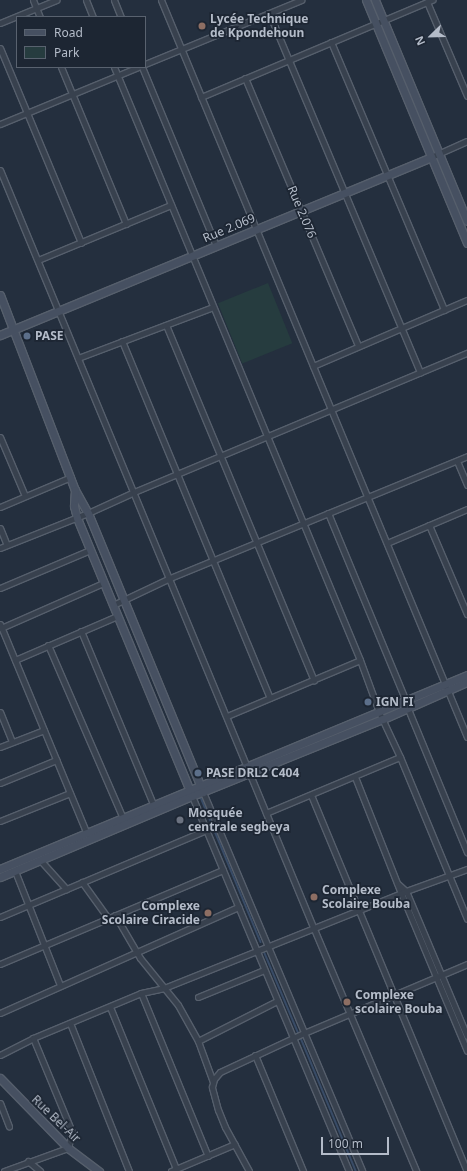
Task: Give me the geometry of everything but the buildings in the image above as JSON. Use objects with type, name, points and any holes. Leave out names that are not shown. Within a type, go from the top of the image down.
[{"type":"street","points":[[33,0],[40,16]]},
{"type":"street","points":[[17,16],[56,0]]},
{"type":"street","points":[[86,0],[93,16]]},
{"type":"street","points":[[114,0],[122,16]]},
{"type":"street","points":[[161,0],[467,737]]},
{"type":"street","points":[[146,64],[300,0]]},
{"type":"street","points":[[366,0],[467,243]]},
{"type":"street","points":[[375,0],[467,221]]},
{"type":"street","points":[[201,97],[430,1],[467,96]]},
{"type":"street","points":[[269,13],[420,373]]},
{"type":"street","points":[[0,23],[16,17]]},
{"type":"street","points":[[331,42],[444,310]]},
{"type":"street","points":[[0,48],[81,243]]},
{"type":"street","points":[[61,68],[126,224]]},
{"type":"street","points":[[114,68],[360,660],[379,712],[400,757],[467,919]]},
{"type":"street","points":[[0,124],[136,68]]},
{"type":"street","points":[[142,68],[216,246]]},
{"type":"street","name":"Rue 2.076","points":[[245,78],[358,346]]},
{"type":"street","name":"Rue 2.069","points":[[0,335],[467,141]]},
{"type":"street","points":[[0,170],[227,716],[246,766],[416,1171]]},
{"type":"street","points":[[38,260],[171,205]]},
{"type":"street","points":[[0,295],[71,476],[75,490],[88,514],[123,602],[362,1171]]},
{"type":"street","points":[[313,366],[467,300]]},
{"type":"street","points":[[78,358],[213,307]]},
{"type":"street","points":[[166,325],[314,680]]},
{"type":"street","points":[[122,341],[176,475],[270,698]]},
{"type":"street","points":[[0,548],[88,514],[134,492],[467,353]]},
{"type":"street","points":[[0,437],[25,496]]},
{"type":"street","points":[[113,605],[123,602],[170,578],[467,456]]},
{"type":"street","points":[[457,460],[467,485]]},
{"type":"street","points":[[0,507],[71,476]]},
{"type":"street","points":[[75,490],[74,506],[77,518],[103,583],[256,952],[350,1171]]},
{"type":"street","points":[[387,543],[467,509]]},
{"type":"street","points":[[328,513],[467,852]]},
{"type":"street","points":[[429,525],[467,614]]},
{"type":"street","points":[[0,528],[7,545]]},
{"type":"street","points":[[0,588],[90,550]]},
{"type":"street","points":[[87,834],[1,626],[103,583]]},
{"type":"street","points":[[15,660],[117,616]]},
{"type":"street","points":[[81,631],[154,806]]},
{"type":"street","points":[[48,645],[123,818]]},
{"type":"street","points":[[227,716],[360,660]]},
{"type":"street","points":[[0,869],[123,818],[249,773],[383,719],[407,705],[446,687],[467,675]]},
{"type":"street","points":[[446,687],[467,682]]},
{"type":"street","points":[[201,789],[246,766],[379,712],[407,705]]},
{"type":"street","points":[[0,712],[12,742]]},
{"type":"street","points":[[0,747],[44,730]]},
{"type":"street","points":[[266,814],[400,757]]},
{"type":"street","points":[[0,783],[56,760]]},
{"type":"street","points":[[355,776],[396,882],[403,892],[439,976],[467,1036]]},
{"type":"street","points":[[0,822],[70,793]]},
{"type":"street","points":[[0,877],[41,861],[191,793]]},
{"type":"street","points":[[311,795],[467,1171]]},
{"type":"street","points":[[0,917],[206,830]]},
{"type":"street","points":[[41,861],[66,889]]},
{"type":"street","points":[[0,1056],[33,1038],[141,993],[164,988],[403,892],[449,877],[467,869]]},
{"type":"street","points":[[0,964],[222,870]]},
{"type":"street","points":[[15,871],[60,985]]},
{"type":"street","points":[[82,882],[108,918]]},
{"type":"street","points":[[0,1012],[137,953],[238,907]]},
{"type":"street","points":[[115,915],[137,953],[178,1005],[198,1041],[213,1082],[213,1092],[222,1120],[249,1171]]},
{"type":"street","points":[[213,1082],[224,1069],[304,1033],[467,964]]},
{"type":"street","points":[[198,996],[264,970]]},
{"type":"street","points":[[439,976],[467,1051]]},
{"type":"street","points":[[141,993],[208,1156]]},
{"type":"street","points":[[198,1041],[277,1001]]},
{"type":"street","points":[[110,1007],[174,1170],[235,1144]]},
{"type":"street","points":[[70,1023],[129,1171]]},
{"type":"street","points":[[4,1171],[28,1161],[68,1148],[72,1132],[33,1038]]},
{"type":"street","points":[[255,1055],[303,1171]]},
{"type":"street","name":"Rue Bel-Air","points":[[0,1078],[68,1148],[99,1171]]},
{"type":"street","points":[[0,1103],[9,1126]]},
{"type":"street","points":[[28,1161],[40,1171]]},
{"type":"green space","points":[[268,283],[292,343],[242,363],[218,303]]},
{"type":"waterway","points":[[200,795],[261,942]]},
{"type":"waterway","points":[[422,935],[437,973]]},
{"type":"waterway","points":[[264,951],[298,1032]]},
{"type":"waterway","points":[[440,980],[459,1025]]},
{"type":"waterway","points":[[301,1038],[356,1171]]},
{"type":"place","name":"Lycée Technique de Kpondehoun","points":[[202,26]]},
{"type":"place","name":"PASE","points":[[27,336]]},
{"type":"place","name":"IGN FI","points":[[368,702]]},
{"type":"place","name":"PASE DRL2 C404","points":[[198,773]]},
{"type":"place","name":"Mosquée centrale segbeya","points":[[180,820]]},
{"type":"place","name":"Complexe Scolaire Bouba","points":[[314,897]]},
{"type":"place","name":"Complexe Scolaire Ciracide","points":[[208,913]]},
{"type":"place","name":"Complexe scolaire Bouba","points":[[347,1002]]}]
